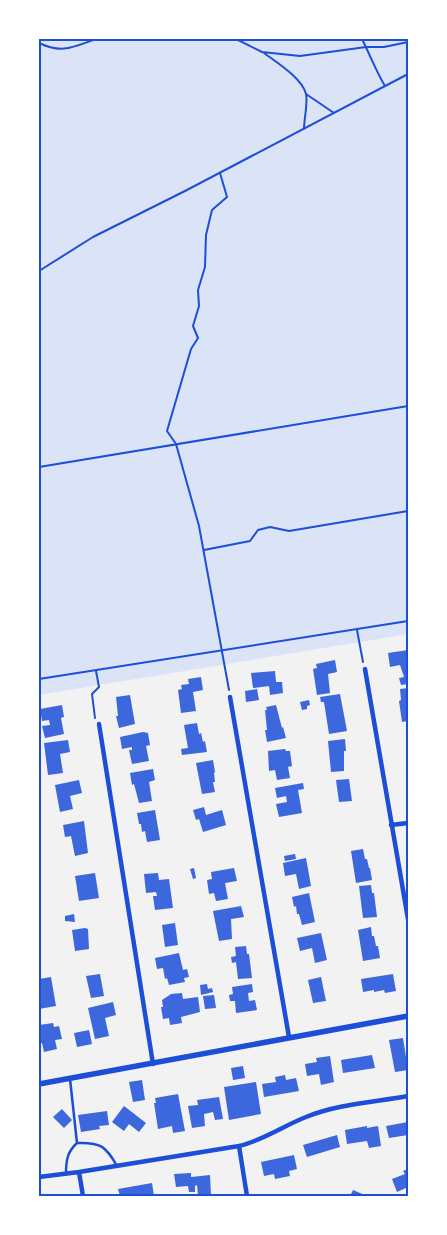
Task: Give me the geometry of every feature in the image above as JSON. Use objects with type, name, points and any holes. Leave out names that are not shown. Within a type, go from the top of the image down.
[{"type":"street","points":[[365,669],[408,919]]},
{"type":"street","points":[[230,697],[289,1037]]},
{"type":"street","points":[[99,724],[153,1064]]},
{"type":"street","points":[[391,826],[408,822]]},
{"type":"street","points":[[39,1084],[408,1016]]},
{"type":"street","points":[[39,1177],[239,1146],[262,1139],[306,1116],[327,1110],[408,1096]]},
{"type":"street","points":[[239,1146],[247,1196]]},
{"type":"street","points":[[79,1172],[83,1196]]},
{"type":"lane","points":[[70,1079],[77,1143]]},
{"type":"lane","points":[[66,1174],[66,1159],[72,1147],[77,1143],[98,1144],[106,1150],[117,1166]]},
{"type":"path","points":[[39,43],[54,49],[71,48],[96,39]]},
{"type":"path","points":[[236,39],[262,52],[295,78],[306,94],[334,113]]},
{"type":"path","points":[[362,39],[372,58],[375,69],[386,86]]},
{"type":"path","points":[[262,52],[300,56],[408,42]]},
{"type":"path","points":[[39,271],[93,237],[220,173],[408,74]]},
{"type":"path","points":[[304,129],[306,94]]},
{"type":"path","points":[[220,173],[227,197],[212,210],[206,235],[205,267],[198,290],[199,306],[194,326],[198,338],[191,349],[167,431],[176,444],[199,526],[230,697]]},
{"type":"path","points":[[39,467],[408,406]]},
{"type":"path","points":[[204,550],[250,541],[258,530],[270,527],[289,531],[408,511]]},
{"type":"path","points":[[39,679],[408,621]]},
{"type":"path","points":[[357,629],[365,669]]},
{"type":"path","points":[[96,670],[99,687],[92,694],[96,721],[99,724]]},
{"type":"shaded area","points":[[39,39],[408,39],[408,634],[39,695]]},
{"type":"building","points":[[408,650],[408,684],[401,685],[399,678],[404,677],[400,665],[390,667],[388,653]]},
{"type":"building","points":[[335,660],[337,672],[328,674],[330,693],[317,695],[313,669],[317,668],[316,664]]},
{"type":"building","points":[[275,671],[276,682],[282,682],[283,693],[270,695],[269,686],[253,688],[251,673]]},
{"type":"building","points":[[201,677],[203,690],[193,692],[196,711],[181,713],[178,690],[182,689],[181,685],[189,684],[188,679]]},
{"type":"building","points":[[408,688],[408,721],[402,722],[399,701],[401,700],[400,689]]},
{"type":"building","points":[[257,689],[259,700],[246,702],[245,691]]},
{"type":"building","points":[[340,694],[347,731],[329,734],[324,702],[321,702],[320,697]]},
{"type":"building","points":[[130,695],[135,724],[119,728],[116,716],[118,716],[116,697]]},
{"type":"building","points":[[309,700],[310,705],[307,706],[307,709],[302,710],[300,702]]},
{"type":"building","points":[[62,705],[64,717],[61,718],[64,734],[45,738],[42,726],[50,725],[49,720],[42,721],[40,709]]},
{"type":"building","points":[[276,705],[286,738],[267,742],[265,710],[267,710],[266,707]]},
{"type":"building","points":[[197,723],[199,734],[201,733],[203,742],[205,741],[207,752],[182,755],[181,749],[188,748],[184,725]]},
{"type":"building","points":[[143,732],[148,733],[150,745],[146,746],[149,761],[132,764],[129,750],[132,750],[132,747],[122,749],[120,737]]},
{"type":"building","points":[[345,739],[344,771],[331,772],[328,741]]},
{"type":"building","points":[[68,740],[70,752],[60,754],[63,773],[48,775],[44,743]]},
{"type":"building","points":[[285,749],[290,751],[292,766],[288,767],[290,778],[277,780],[275,770],[269,771],[268,751]]},
{"type":"building","points":[[213,760],[215,792],[202,794],[196,763]]},
{"type":"building","points":[[153,769],[155,780],[149,782],[152,801],[139,803],[134,784],[132,785],[130,773]]},
{"type":"building","points":[[349,779],[352,801],[339,802],[336,780]]},
{"type":"building","points":[[79,780],[82,793],[70,796],[73,809],[60,812],[55,785]]},
{"type":"building","points":[[303,783],[304,789],[298,790],[302,813],[279,817],[276,804],[287,802],[286,796],[277,798],[275,788]]},
{"type":"building","points":[[204,807],[206,815],[222,810],[226,825],[203,832],[199,819],[196,820],[193,810]]},
{"type":"building","points":[[155,810],[160,840],[147,842],[145,831],[142,832],[141,824],[139,824],[137,813]]},
{"type":"building","points":[[84,821],[88,853],[75,856],[71,836],[65,837],[63,825]]},
{"type":"building","points":[[363,849],[372,880],[356,883],[351,851]]},
{"type":"building","points":[[295,854],[296,859],[285,861],[284,856]]},
{"type":"building","points":[[306,858],[311,886],[299,889],[296,874],[285,876],[283,863]]},
{"type":"building","points":[[194,868],[196,878],[193,879],[190,869]]},
{"type":"building","points":[[234,868],[237,881],[225,883],[228,899],[216,901],[214,893],[209,894],[207,880],[212,879],[211,872]]},
{"type":"building","points":[[95,873],[99,898],[79,901],[75,876]]},
{"type":"building","points":[[158,873],[159,880],[169,879],[173,908],[155,910],[153,896],[157,896],[156,892],[146,893],[144,874]]},
{"type":"building","points":[[371,885],[377,917],[363,918],[359,886]]},
{"type":"building","points":[[309,893],[315,922],[302,925],[292,897]]},
{"type":"building","points":[[241,906],[244,917],[231,919],[232,939],[219,941],[213,911]]},
{"type":"building","points":[[74,914],[75,922],[65,921],[65,916]]},
{"type":"building","points":[[175,923],[178,945],[165,947],[162,925]]},
{"type":"building","points":[[371,927],[372,936],[374,936],[376,946],[378,946],[380,958],[363,961],[358,930]]},
{"type":"building","points":[[88,929],[89,949],[75,951],[72,930]]},
{"type":"building","points":[[321,933],[327,960],[315,963],[312,948],[300,951],[297,938]]},
{"type":"building","points":[[246,946],[252,978],[238,979],[236,962],[232,963],[231,957],[236,956],[235,947]]},
{"type":"building","points":[[179,953],[183,970],[187,969],[189,977],[184,978],[185,982],[169,985],[167,978],[165,979],[163,968],[157,969],[155,958]]},
{"type":"building","points":[[100,974],[104,996],[91,998],[86,976]]},
{"type":"building","points":[[393,974],[396,991],[385,993],[384,990],[374,992],[374,990],[363,992],[361,979]]},
{"type":"building","points":[[51,977],[56,1006],[39,1009],[39,997],[41,996],[39,979]]},
{"type":"building","points":[[321,977],[326,1001],[313,1003],[308,980]]},
{"type":"building","points":[[207,984],[208,989],[212,988],[213,992],[201,995],[200,985]]},
{"type":"building","points":[[252,984],[253,992],[248,993],[249,1001],[255,1000],[257,1010],[236,1013],[235,1001],[230,1001],[229,995],[233,994],[232,987]]},
{"type":"building","points":[[182,993],[183,999],[198,997],[200,1012],[181,1017],[182,1023],[170,1025],[169,1018],[163,1019],[162,1000],[171,994]]},
{"type":"building","points":[[214,995],[216,1008],[205,1009],[203,996]]},
{"type":"building","points":[[113,1002],[116,1015],[105,1018],[109,1036],[95,1039],[88,1008]]},
{"type":"building","points":[[53,1023],[54,1027],[59,1026],[62,1039],[55,1040],[57,1049],[44,1052],[42,1043],[39,1043],[39,1025]]},
{"type":"building","points":[[89,1030],[92,1044],[77,1047],[74,1033]]},
{"type":"building","points":[[403,1038],[408,1070],[395,1072],[389,1040]]},
{"type":"building","points":[[372,1055],[375,1068],[343,1073],[341,1060]]},
{"type":"building","points":[[330,1056],[334,1082],[321,1085],[319,1074],[307,1076],[305,1064],[317,1062],[316,1058]]},
{"type":"building","points":[[243,1066],[245,1078],[233,1080],[231,1068]]},
{"type":"building","points":[[285,1075],[286,1080],[296,1078],[299,1091],[264,1097],[262,1084],[276,1082],[275,1077]]},
{"type":"building","points":[[142,1080],[145,1100],[133,1102],[129,1082]]},
{"type":"building","points":[[256,1082],[261,1114],[229,1120],[224,1087]]},
{"type":"building","points":[[178,1094],[185,1131],[173,1133],[172,1126],[158,1129],[155,1098]]},
{"type":"building","points":[[219,1097],[223,1119],[215,1120],[213,1112],[204,1114],[205,1126],[192,1128],[188,1106],[198,1105],[197,1100]]},
{"type":"building","points":[[124,1106],[146,1123],[139,1132],[129,1124],[124,1131],[112,1122]]},
{"type":"building","points":[[62,1109],[72,1120],[64,1128],[53,1117]]},
{"type":"building","points":[[107,1111],[109,1125],[99,1126],[100,1129],[81,1132],[78,1115]]},
{"type":"building","points":[[408,1122],[408,1135],[389,1138],[386,1126]]},
{"type":"building","points":[[367,1126],[367,1128],[378,1126],[381,1146],[369,1148],[367,1141],[347,1144],[345,1130]]},
{"type":"building","points":[[337,1135],[340,1147],[307,1157],[303,1145]]},
{"type":"building","points":[[294,1155],[297,1169],[289,1171],[290,1176],[275,1179],[274,1174],[264,1176],[261,1162]]},
{"type":"building","points":[[408,1169],[408,1187],[397,1192],[392,1179],[405,1174],[403,1171]]},
{"type":"building","points":[[191,1173],[191,1177],[210,1175],[211,1196],[198,1196],[197,1185],[195,1186],[195,1192],[189,1192],[188,1186],[176,1187],[174,1174]]},
{"type":"building","points":[[152,1183],[154,1196],[120,1196],[118,1189]]},
{"type":"building","points":[[353,1190],[367,1196],[350,1196]]}]
